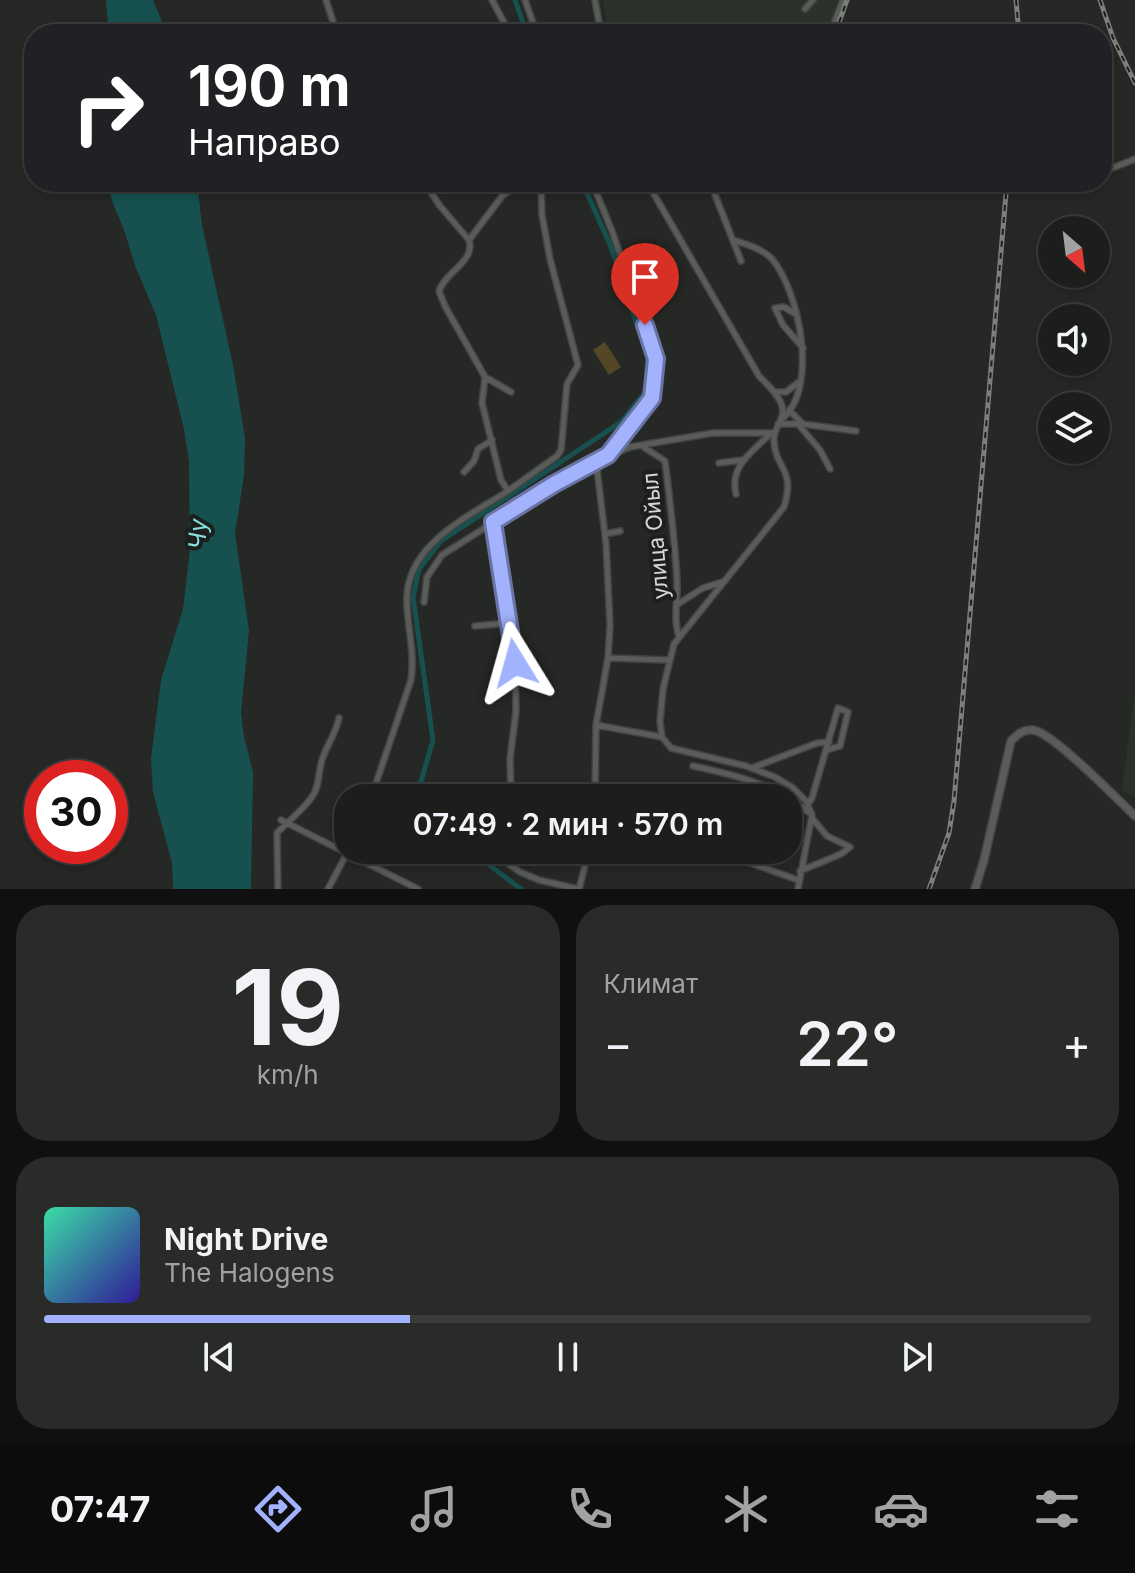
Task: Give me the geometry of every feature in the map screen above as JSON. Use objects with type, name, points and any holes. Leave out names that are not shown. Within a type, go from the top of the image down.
[{"type":"street","points":[[326,0],[334,24]]},
{"type":"street","points":[[492,0],[505,24]]},
{"type":"street","points":[[525,0],[533,24]]},
{"type":"street","points":[[595,0],[599,24]]},
{"type":"street","points":[[805,9],[813,0]]},
{"type":"street","points":[[834,24],[843,0]]},
{"type":"street","points":[[1112,168],[1135,159]]},
{"type":"street","points":[[431,192],[471,246],[468,256],[443,281],[439,291],[445,306],[485,377],[511,392]]},
{"type":"street","points":[[469,240],[508,192]]},
{"type":"street","points":[[376,784],[411,680],[413,664],[407,603],[412,572],[431,543],[543,466],[561,450],[567,384],[578,365],[550,259],[541,192]]},
{"type":"street","points":[[596,192],[656,359],[652,398],[608,455]]},
{"type":"street","points":[[653,192],[759,376],[782,404],[774,444],[787,474],[789,490],[784,507],[679,636],[669,660],[662,705],[662,737],[671,748],[752,768],[785,784]]},
{"type":"street","points":[[714,192],[741,261]]},
{"type":"street","points":[[733,240],[771,258],[792,295],[803,349],[798,396],[790,411],[744,459],[735,473],[736,494]]},
{"type":"street","points":[[795,314],[784,307],[775,308],[783,325],[803,349]]},
{"type":"street","points":[[485,377],[482,403],[501,480],[508,491]]},
{"type":"street","points":[[773,391],[786,392],[800,381]]},
{"type":"street","points":[[790,411],[820,450],[830,469]]},
{"type":"street","points":[[424,602],[427,577],[442,555],[608,455],[641,445],[777,426],[800,424],[856,431]]},
{"type":"street","points":[[464,472],[474,461],[478,449],[492,440]]},
{"type":"street","name":"улица Ойыл","points":[[641,445],[665,461],[673,519],[679,636]]},
{"type":"street","points":[[719,463],[732,464],[744,459]]},
{"type":"street","points":[[595,784],[596,725],[608,658],[610,625],[605,534],[596,461]]},
{"type":"street","points":[[493,522],[510,623],[516,688],[511,784]]},
{"type":"street","points":[[605,534],[620,531]]},
{"type":"street","points":[[678,604],[703,588],[723,581]]},
{"type":"street","points":[[475,626],[510,623]]},
{"type":"street","points":[[608,658],[669,660]]},
{"type":"street","points":[[808,804],[838,708],[845,709],[848,712],[843,740],[840,746],[827,750]]},
{"type":"street","points":[[278,889],[277,833],[289,825],[292,816],[315,792],[321,761],[336,732],[339,718]]},
{"type":"street","points":[[596,725],[662,737]]},
{"type":"street","points":[[975,889],[1011,741],[1025,731],[1036,730],[1048,737],[1135,816]]},
{"type":"street","points":[[752,768],[817,743],[829,742]]},
{"type":"street","points":[[693,766],[760,784]]},
{"type":"street","points":[[798,889],[812,816],[802,797]]},
{"type":"street","points":[[800,871],[841,854],[850,847],[827,836],[802,808]]},
{"type":"street","points":[[281,820],[334,845]]},
{"type":"street","points":[[328,889],[342,864]]},
{"type":"street","points":[[371,864],[418,889]]},
{"type":"street","points":[[509,864],[539,880],[578,889],[585,864]]},
{"type":"street","points":[[753,864],[798,880]]},
{"type":"shaded area","points":[[603,0],[838,0],[830,24],[607,24]]},
{"type":"shaded area","points":[[605,342],[621,367],[609,375],[593,350]]},
{"type":"shaded area","points":[[1135,689],[1135,797],[1122,790]]},
{"type":"water","points":[[106,0],[153,0],[163,24],[108,24]]},
{"type":"water","name":"Чу","points":[[110,192],[198,192],[202,225],[233,365],[245,438],[244,475],[235,533],[249,631],[241,713],[253,772],[251,889],[173,889],[172,863],[153,792],[151,759],[161,680],[183,609],[190,550],[189,461],[156,315]]},
{"type":"waterway","points":[[515,0],[523,24]]},
{"type":"waterway","points":[[420,784],[433,740],[413,597],[419,569],[441,541],[621,422],[645,392],[648,358],[611,247],[586,192]]},
{"type":"waterway","points":[[488,864],[521,889]]},
{"type":"railway","points":[[839,24],[847,0]]},
{"type":"railway","points":[[1016,0],[1018,24]]},
{"type":"railway","points":[[1100,0],[1108,24]]},
{"type":"railway","points":[[1112,35],[1135,83]]},
{"type":"railway","points":[[929,889],[949,833],[954,801],[1006,192]]},
{"type":"route","points":[[515,663],[493,522],[608,455],[625,434],[652,398],[655,382],[656,359],[645,325]]}]
